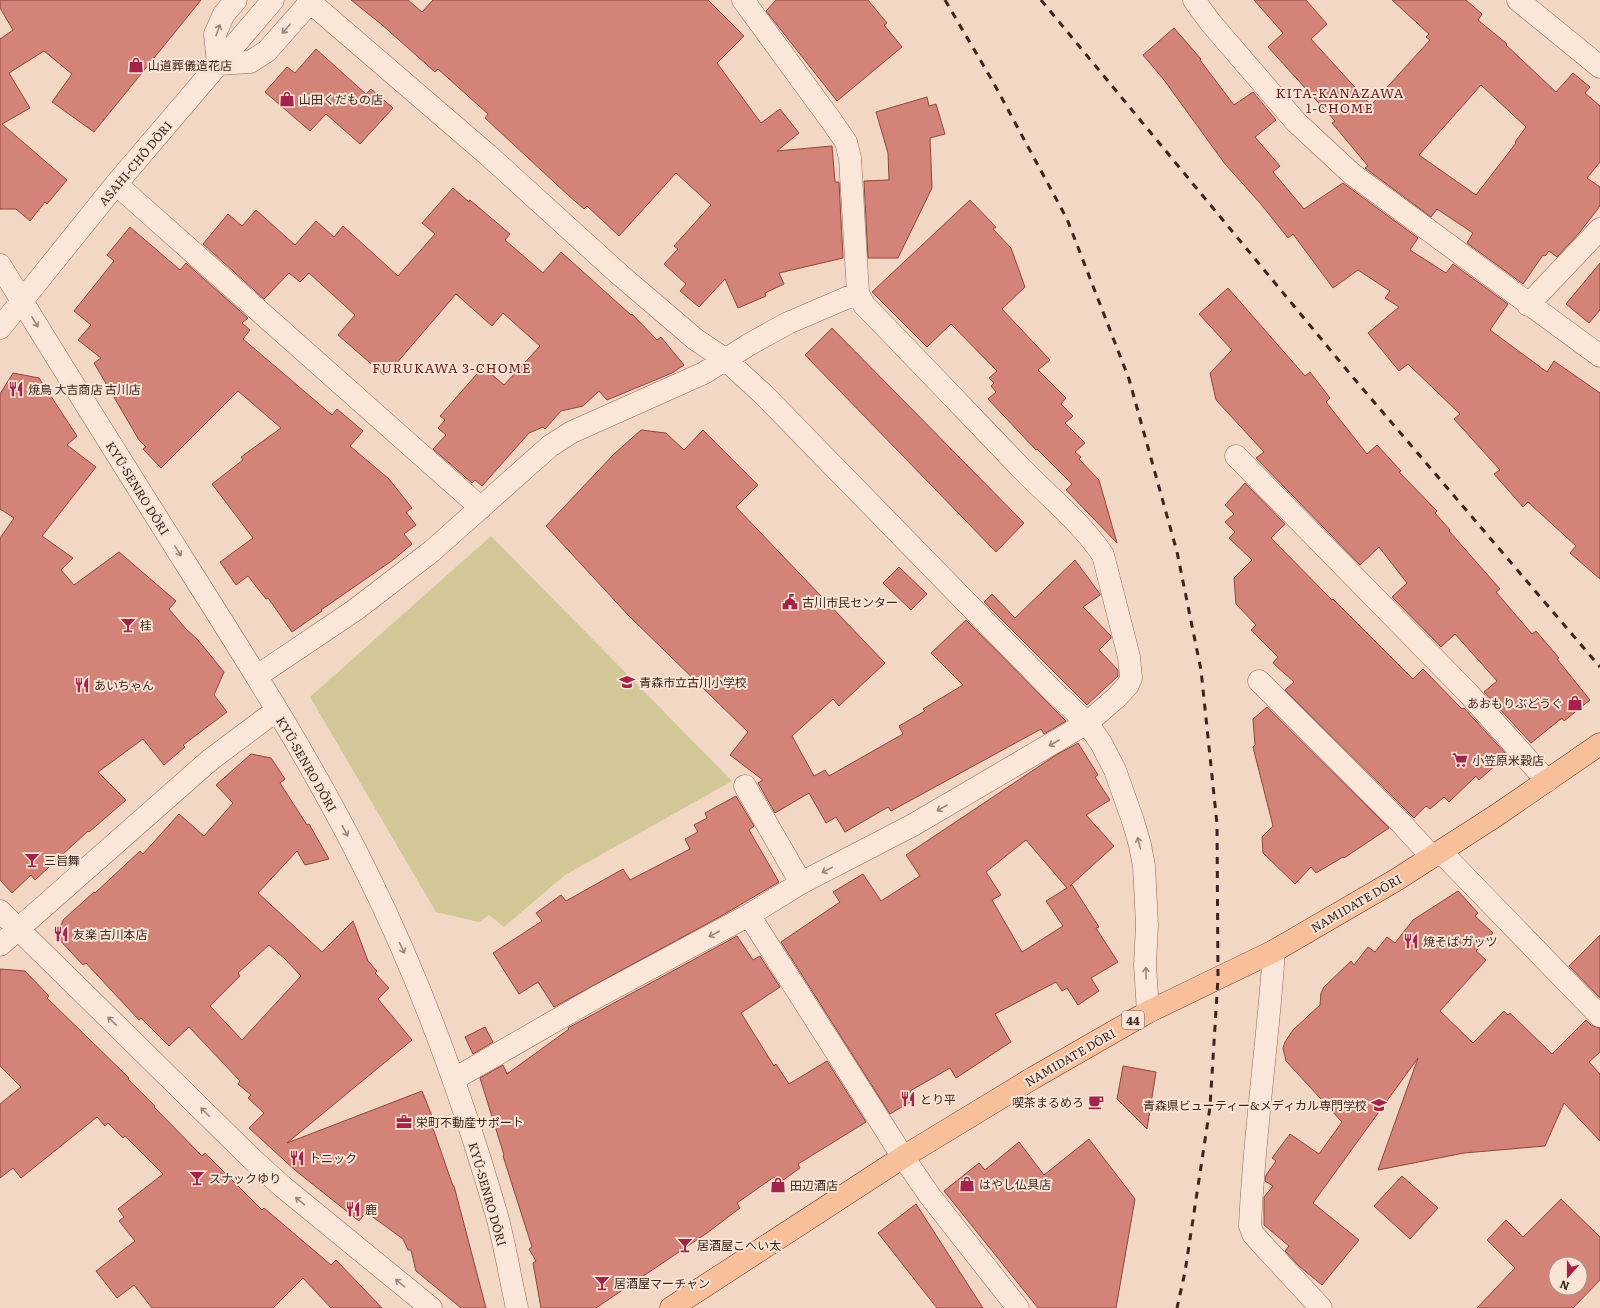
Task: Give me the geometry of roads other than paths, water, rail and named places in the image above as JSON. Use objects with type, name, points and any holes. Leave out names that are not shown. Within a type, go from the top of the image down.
[{"type":"main road","name":"NAMIDATE DŌRI","points":[[671,1308],[903,1156],[1033,1078],[1148,1012],[1274,951],[1436,855],[1600,744]]},
{"type":"street","points":[[236,0],[224,14],[215,34],[218,64],[250,62],[267,51],[311,1],[482,150],[625,279],[695,339],[726,360],[763,394],[1052,690],[1088,723],[1101,743],[1115,770],[1140,845],[1144,866],[1147,925],[1146,965],[1148,1012]]},
{"type":"street","name":"ASAHI-CHŌ DŌRI","points":[[0,328],[21,300],[116,184],[272,0]]},
{"type":"street","points":[[454,1079],[593,999],[749,915],[801,883],[913,825],[1088,723],[1117,697],[1128,685],[1131,678],[1129,657],[1103,555],[1082,527],[1021,469],[864,305],[858,293],[850,158],[846,142],[743,0]]},
{"type":"street","points":[[1194,0],[1210,22],[1296,122],[1352,174],[1528,305],[1600,356]]},
{"type":"street","points":[[1518,0],[1600,67]]},
{"type":"street","points":[[116,184],[481,508]]},
{"type":"street","points":[[1528,305],[1600,229]]},
{"type":"street","name":"KYŪ-SENRO DŌRI","points":[[0,265],[257,676],[325,793],[368,875],[417,982],[454,1079],[497,1218],[517,1308]]},
{"type":"street","points":[[257,676],[355,610],[432,551],[550,446],[572,432],[704,373],[750,344],[788,323],[858,293]]},
{"type":"street","points":[[1236,456],[1467,692],[1547,781]]},
{"type":"street","points":[[1259,681],[1401,823],[1436,855],[1600,1016]]},
{"type":"street","points":[[0,945],[210,760],[276,710]]},
{"type":"street","points":[[745,786],[801,883]]},
{"type":"street","points":[[0,911],[283,1187],[431,1308]]},
{"type":"street","points":[[749,915],[930,1196],[1018,1308]]},
{"type":"street","points":[[1274,951],[1253,1171],[1250,1226],[1253,1234],[1321,1308]]},
{"type":"railway","points":[[945,0],[992,80],[1067,219],[1129,379],[1177,552],[1201,670],[1217,824],[1218,978],[1210,1107],[1185,1272],[1177,1308]]},
{"type":"railway","points":[[1041,0],[1351,375],[1600,667]]},
{"type":"place","name":"山道葬儀造花店","points":[[136,65]]},
{"type":"place","name":"山田くだもの店","points":[[287,99]]},
{"type":"place","name":"焼鳥 大吉商店 古川店","points":[[16,389]]},
{"type":"place","name":"古川市民センター","points":[[790,602]]},
{"type":"place","name":"桂","points":[[128,625]]},
{"type":"place","name":"青森市立古川小学校","points":[[627,682]]},
{"type":"place","name":"あいちゃん","points":[[82,685]]},
{"type":"place","name":"あおもりぶどうぐ","points":[[1575,703]]},
{"type":"place","name":"小笠原米穀店","points":[[1460,760]]},
{"type":"place","name":"三旨舞","points":[[32,860]]},
{"type":"place","name":"友楽 古川本店","points":[[61,934]]},
{"type":"place","name":"焼そば ガッツ","points":[[1411,941]]},
{"type":"place","name":"とり平","points":[[908,1099]]},
{"type":"place","name":"喫茶まるめろ","points":[[1096,1102]]},
{"type":"place","name":"青森県ビューティー&メディカル専門学校","points":[[1379,1105]]},
{"type":"place","name":"栄町不動産サポート","points":[[404,1122]]},
{"type":"place","name":"トニック","points":[[297,1158]]},
{"type":"place","name":"スナックゆり","points":[[197,1178]]},
{"type":"place","name":"はやし仏具店","points":[[967,1184]]},
{"type":"place","name":"田辺酒店","points":[[778,1185]]},
{"type":"place","name":"鹿","points":[[353,1209]]},
{"type":"place","name":"居酒屋こへい太","points":[[685,1245]]},
{"type":"place","name":"居酒屋マーチャン","points":[[602,1283]]},
{"type":"district","name":"KITA-KANAZAWA 1-CHOME","points":[[1340,100]]},
{"type":"district","name":"FURUKAWA 3-CHOME","points":[[452,367]]}]
